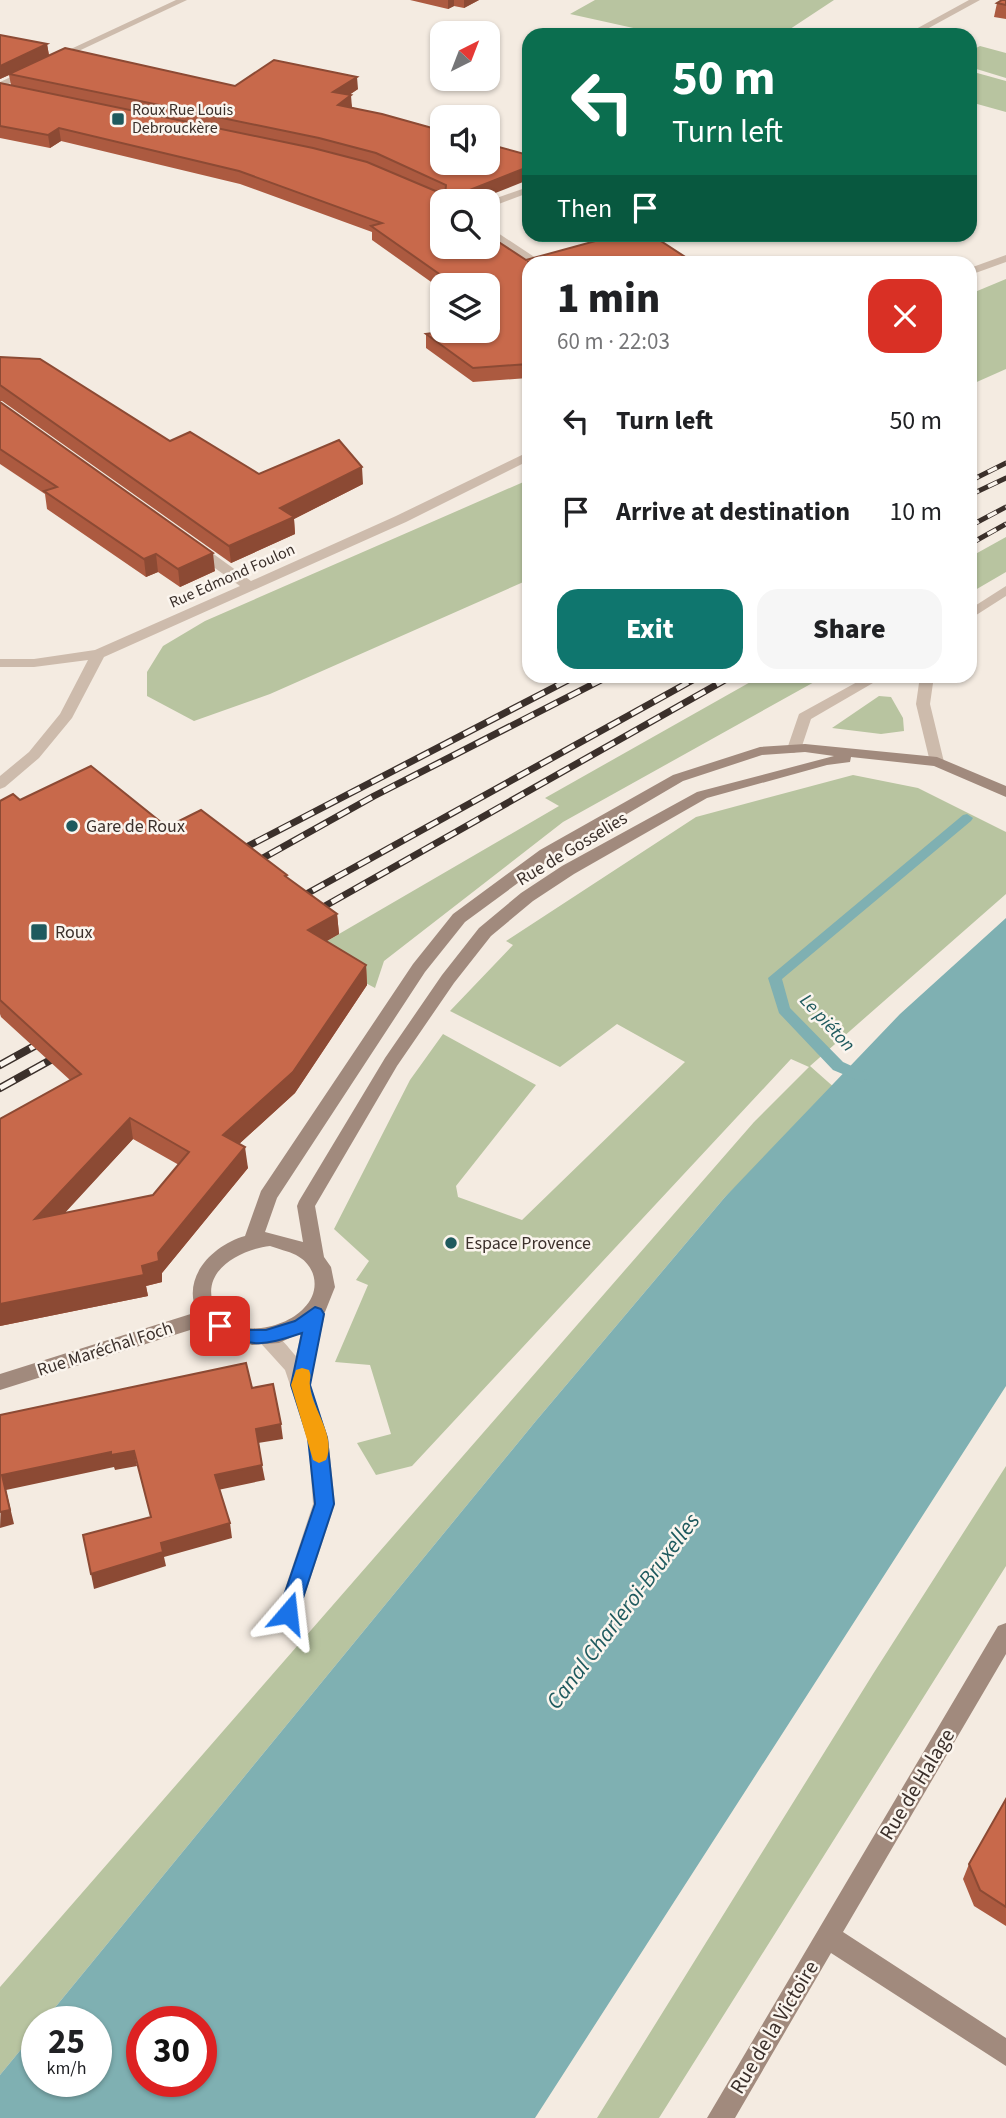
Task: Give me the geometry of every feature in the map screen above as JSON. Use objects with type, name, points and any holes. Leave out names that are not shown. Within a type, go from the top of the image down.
[{"type":"street","points":[[0,87],[183,0]]},
{"type":"street","points":[[922,28],[976,0]]},
{"type":"street","points":[[0,87],[13,91]]},
{"type":"street","points":[[500,200],[522,192]]},
{"type":"street","points":[[500,239],[528,256]]},
{"type":"street","points":[[977,269],[1006,258]]},
{"type":"street","name":"Rue Edmond Foulon","points":[[0,663],[34,663],[97,654],[401,519],[522,459]]},
{"type":"street","points":[[185,540],[250,587]]},
{"type":"street","points":[[977,610],[1006,590]]},
{"type":"street","points":[[0,784],[34,755],[67,715],[97,654]]},
{"type":"street","points":[[800,748],[804,717],[865,683]]},
{"type":"street","points":[[926,683],[923,704],[937,762]]},
{"type":"street","name":"Rue de Gosselies","points":[[253,1241],[268,1196],[419,968],[459,918],[546,854],[678,778],[760,751],[800,748],[937,762],[1006,792]]},
{"type":"street","name":"Rue de Gosselies","points":[[315,1256],[306,1206],[390,1062],[448,979],[485,932],[527,897],[568,870],[702,795],[826,761],[886,755]]},
{"type":"street","points":[[270,1239],[303,1247],[315,1256],[324,1269],[327,1284],[324,1300],[315,1314],[302,1326],[266,1338],[234,1333],[220,1326],[210,1316],[203,1302],[202,1286],[207,1271],[234,1247],[270,1239]]},
{"type":"street","points":[[300,1385],[315,1314]]},
{"type":"street","name":"Rue Maréchal Foch","points":[[0,1382],[210,1316]]},
{"type":"street","points":[[266,1338],[294,1366],[318,1438],[324,1504],[288,1613]]},
{"type":"street","name":"Rue de Halage","points":[[827,1936],[1006,1633]]},
{"type":"street","points":[[827,1936],[1006,2053]]},
{"type":"street","name":"Rue de la Victoire","points":[[720,2118],[827,1936]]},
{"type":"green space","points":[[595,0],[834,0],[792,28],[633,28],[570,14]]},
{"type":"green space","points":[[977,48],[1006,53],[1006,78],[977,69]]},
{"type":"green space","points":[[977,73],[1006,81],[1006,112],[977,104]]},
{"type":"green space","points":[[1006,279],[1006,369],[977,382],[977,291]]},
{"type":"green space","points":[[522,483],[522,583],[270,694],[194,721],[147,696],[147,672],[163,646],[205,621]]},
{"type":"green space","points":[[1006,537],[1006,572],[977,589],[977,553]]},
{"type":"green space","points":[[749,683],[812,683],[563,822],[384,961],[375,988],[308,952],[559,806],[545,798]]},
{"type":"green space","points":[[879,696],[891,697],[903,718],[904,731],[881,734],[832,728]]},
{"type":"green space","points":[[853,775],[918,788],[1006,832],[1006,894],[810,1066],[836,1089],[725,1197],[535,1422],[56,2006],[21,2006],[21,2049],[0,2075],[0,1987],[754,1122],[809,1067],[791,1059],[412,1466],[376,1475],[357,1443],[391,1434],[370,1365],[335,1362],[368,1285],[356,1280],[369,1261],[334,1229],[410,1080],[443,1034],[536,1085],[456,1186],[458,1197],[522,1220],[685,1062],[617,1024],[560,1067],[450,1011],[513,945],[506,941],[696,817]]},
{"type":"green space","points":[[1006,1466],[1006,1566],[659,2118],[597,2118],[873,1674]]},
{"type":"water","name":"Canal Charleroi-Bruxelles","points":[[1006,918],[1006,1386],[535,2118],[0,2118],[0,2075],[21,2049],[21,2097],[112,2097],[112,2006],[56,2006],[535,1422],[725,1197],[900,1014]]},
{"type":"building","points":[[0,35],[47,44],[0,66]]},
{"type":"building","points":[[65,48],[235,86],[274,60],[357,77],[333,92],[351,95],[338,105],[430,127],[430,175],[500,175],[500,147],[522,153],[522,169],[472,189],[446,189],[446,185],[376,153],[319,138],[9,74]]},
{"type":"building","points":[[0,83],[313,148],[367,162],[431,189],[430,259],[500,259],[500,243],[522,257],[522,364],[473,368],[438,343],[500,343],[500,273],[438,273],[371,226],[382,223],[239,171],[59,128],[48,135],[0,126]]},
{"type":"building","points":[[592,242],[662,242],[684,256],[541,256]]},
{"type":"building","points":[[0,357],[40,359],[170,441],[190,432],[259,474],[339,440],[362,467],[280,508],[294,517],[229,546],[0,385]]},
{"type":"building","points":[[0,402],[213,553],[178,569],[156,554],[144,559],[44,491],[57,487],[0,449]]},
{"type":"building","points":[[91,766],[167,827],[201,810],[337,914],[308,930],[366,965],[293,1072],[223,1135],[245,1147],[158,1253],[159,1261],[142,1266],[144,1275],[0,1304],[0,1119],[81,1074],[0,1000],[0,801],[13,794],[20,800]],"holes":[[[130,1118],[189,1152],[153,1195],[35,1219]]]},
{"type":"building","points":[[246,1363],[252,1388],[273,1384],[281,1424],[256,1429],[262,1465],[215,1475],[230,1523],[161,1543],[163,1552],[91,1574],[83,1535],[151,1517],[134,1451],[111,1455],[111,1452],[2,1475],[10,1510],[0,1512],[0,1415]]},
{"type":"building","points":[[1006,1799],[1006,1907],[980,1890],[969,1864]]},
{"type":"waterway","name":"Le piéton","points":[[862,1077],[838,1066],[784,1010],[775,978],[967,818]]},
{"type":"railway","points":[[977,478],[1006,463]]},
{"type":"railway","points":[[977,492],[1006,478]]},
{"type":"railway","points":[[977,522],[1006,507]]},
{"type":"railway","points":[[977,540],[1006,524]]},
{"type":"railway","points":[[233,854],[563,683]]},
{"type":"railway","points":[[247,867],[374,796],[595,683]]},
{"type":"railway","points":[[290,903],[687,683]]},
{"type":"railway","points":[[309,915],[720,683]]},
{"type":"railway","points":[[0,1065],[49,1038]]},
{"type":"railway","points":[[0,1088],[65,1052]]},
{"type":"slow traffic","points":[[302,1375],[300,1385],[318,1438],[319,1455]]},
{"type":"place","name":"Roux Rue Louis Debrouckère","points":[[118,119]]},
{"type":"place","name":"Gare de Roux","points":[[72,826]]},
{"type":"place","name":"Roux","points":[[39,932]]},
{"type":"place","name":"Espace Provence","points":[[451,1243]]},
{"type":"route","points":[[220,1326],[249,1337],[266,1338],[285,1334],[302,1326],[315,1314],[300,1385],[318,1438],[324,1504],[288,1613]]}]
